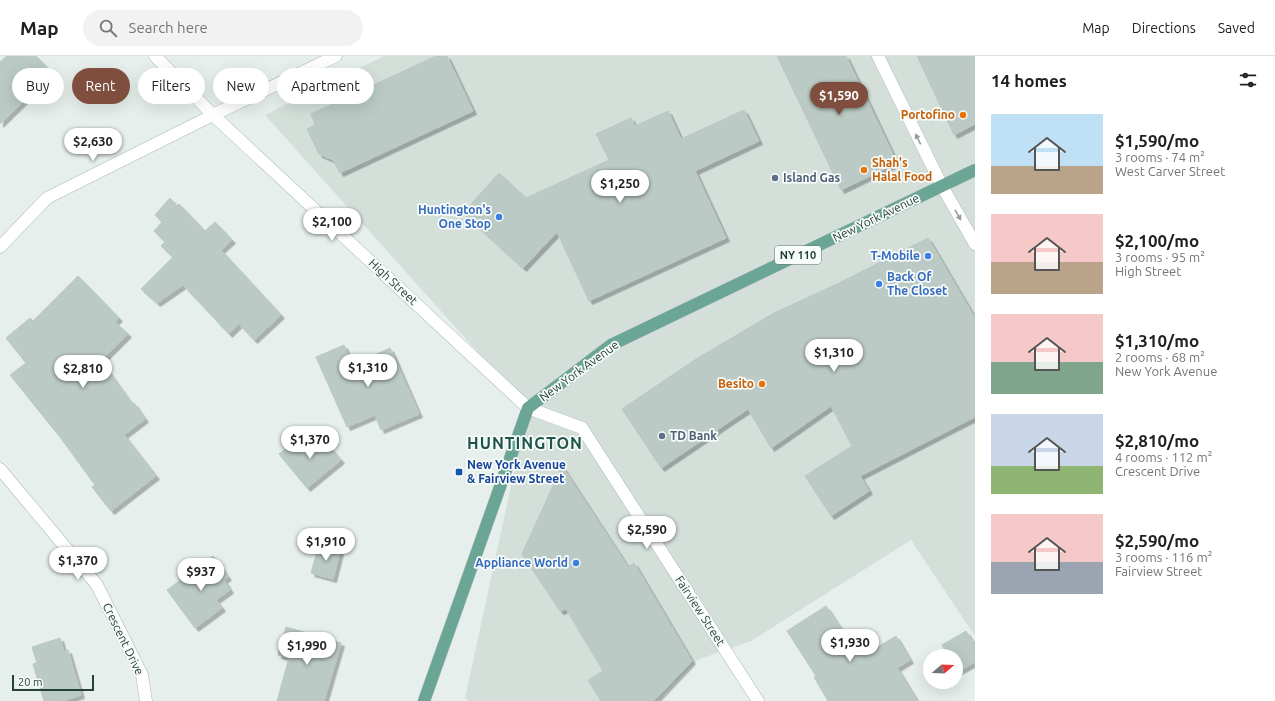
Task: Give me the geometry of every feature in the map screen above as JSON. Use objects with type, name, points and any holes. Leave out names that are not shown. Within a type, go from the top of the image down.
[{"type":"main road","name":"New York Avenue","points":[[424,701],[528,408],[611,345],[975,170]]},
{"type":"street","name":"High Street","points":[[154,56],[213,116],[528,408]]},
{"type":"street","points":[[0,247],[47,198],[336,56]]},
{"type":"street","points":[[878,56],[942,186],[975,244]]},
{"type":"street","name":"Fairview Street","points":[[528,408],[582,428],[758,701]]},
{"type":"street","name":"Crescent Drive","points":[[0,469],[97,585],[142,675],[146,701]]},
{"type":"shaded area","points":[[384,56],[975,56],[975,636],[911,540],[751,641],[697,660],[656,701],[469,701],[465,698],[528,408],[265,115],[287,104],[374,104],[374,68],[360,68]]},
{"type":"building","points":[[7,56],[36,56],[47,68],[12,68],[12,104],[20,104],[0,124],[0,62]]},
{"type":"building","points":[[436,56],[447,56],[473,111],[340,173],[333,160],[319,154],[307,129],[315,125],[311,114],[333,104],[374,104],[374,85]]},
{"type":"building","points":[[777,56],[846,56],[897,163],[841,190]]},
{"type":"building","points":[[917,56],[975,56],[975,124],[954,135]]},
{"type":"building","points":[[744,110],[759,141],[695,171],[726,238],[589,301],[557,232],[523,268],[463,213],[499,173],[526,198],[609,160],[596,134],[631,118],[635,126],[668,111],[681,139]]},
{"type":"building","points":[[170,198],[177,206],[179,204],[205,231],[215,222],[232,240],[221,250],[281,315],[254,340],[239,324],[229,334],[183,285],[157,303],[141,289],[173,257],[161,246],[165,242],[154,231],[162,222],[155,215]]},
{"type":"building","points":[[928,238],[975,318],[975,417],[860,476],[869,491],[831,516],[805,476],[852,446],[831,406],[771,448],[748,409],[661,468],[622,409],[696,359],[774,313],[839,283]]},
{"type":"building","points":[[78,276],[119,318],[115,322],[128,334],[101,361],[132,404],[134,403],[145,419],[124,435],[156,476],[111,511],[92,487],[95,485],[60,437],[10,375],[26,363],[6,338],[30,318],[33,321]]},
{"type":"building","points":[[344,345],[352,365],[390,348],[419,414],[381,430],[375,415],[347,427],[316,357]]},
{"type":"building","points":[[300,438],[305,445],[311,440],[316,446],[323,439],[341,460],[307,488],[279,454]]},
{"type":"building","points":[[562,466],[628,567],[634,563],[692,661],[654,701],[601,701],[588,680],[603,671],[566,609],[560,611],[522,554]]},
{"type":"building","points":[[319,545],[340,551],[333,579],[311,573]]},
{"type":"building","points":[[213,556],[228,577],[224,580],[230,590],[216,600],[222,608],[195,628],[167,590]]},
{"type":"building","points":[[826,606],[859,656],[862,654],[863,656],[896,636],[910,660],[897,668],[917,701],[828,701],[814,677],[816,676],[787,631]]},
{"type":"building","points":[[286,627],[341,643],[324,701],[277,701],[289,658],[278,655]]},
{"type":"building","points":[[966,631],[975,646],[975,662],[963,669],[963,649],[944,649],[942,645]]},
{"type":"building","points":[[60,638],[64,652],[68,650],[81,695],[63,701],[44,701],[33,664],[37,663],[32,647]]},
{"type":"place","name":"Portofino","points":[[963,115]]},
{"type":"place","name":"Shah's Halal Food","points":[[864,170]]},
{"type":"place","name":"Island Gas","points":[[775,178]]},
{"type":"place","name":"Huntington's One Stop","points":[[499,217]]},
{"type":"place","name":"T-Mobile","points":[[928,256]]},
{"type":"place","name":"Back Of The Closet","points":[[879,284]]},
{"type":"place","name":"Besito","points":[[762,384]]},
{"type":"place","name":"TD Bank","points":[[662,436]]},
{"type":"place","name":"New York Avenue & Fairview Street","points":[[459,472]]},
{"type":"place","name":"Appliance World","points":[[576,563]]},
{"type":"district","name":"HUNTINGTON","points":[[525,443]]}]
